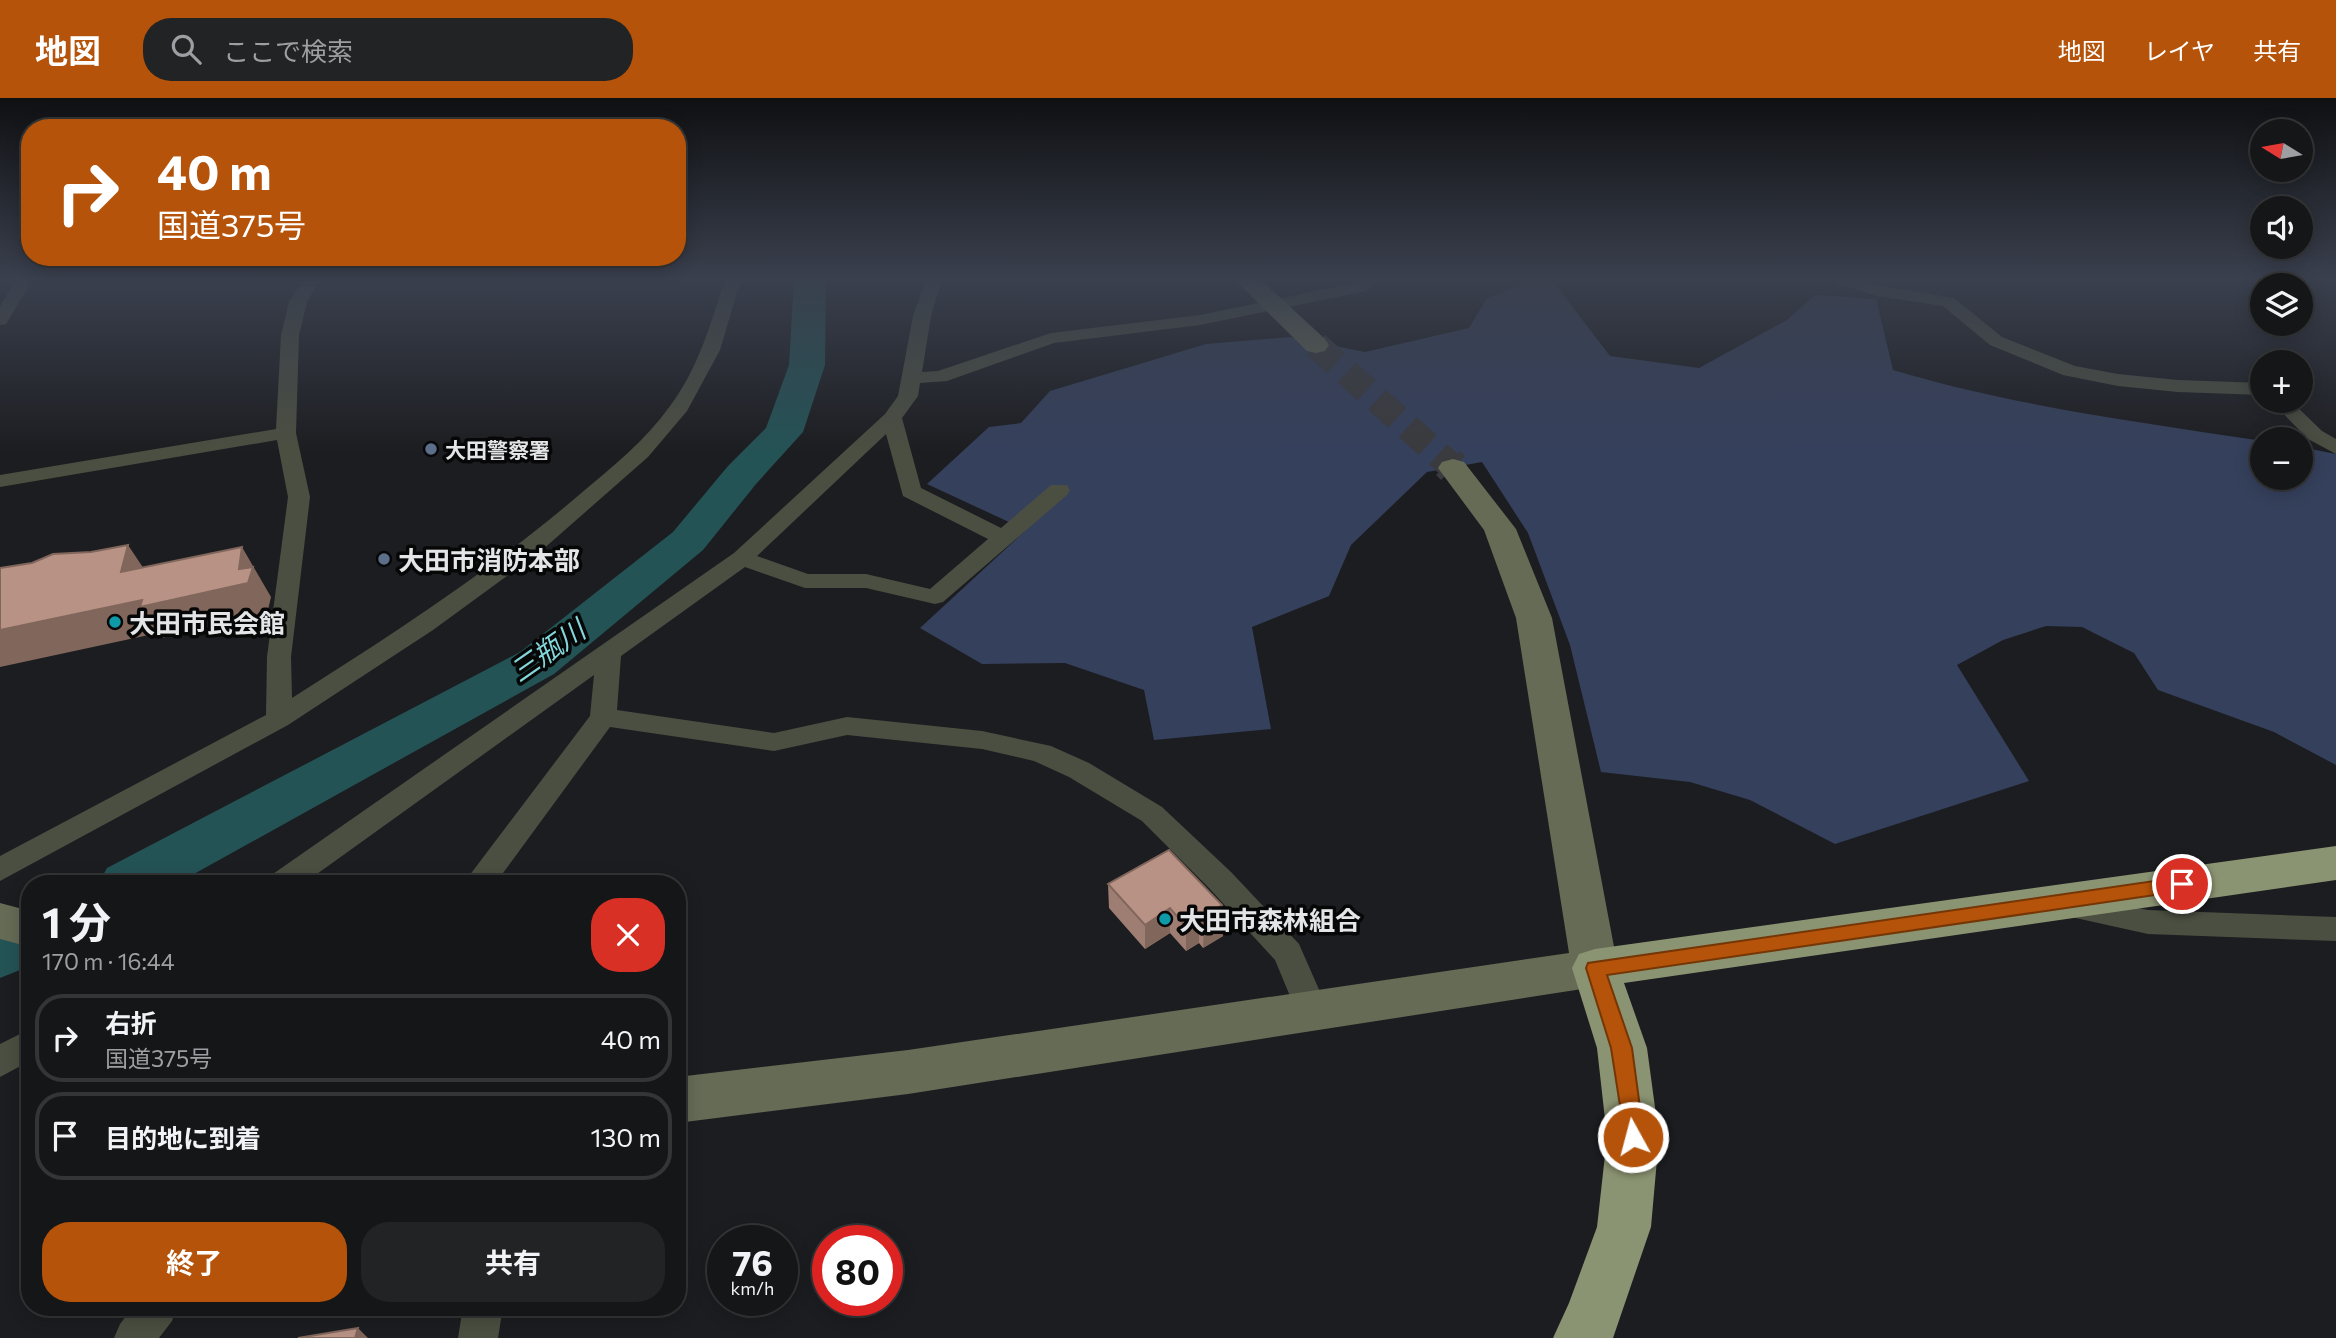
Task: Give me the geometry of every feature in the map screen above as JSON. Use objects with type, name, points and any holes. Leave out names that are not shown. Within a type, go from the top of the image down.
[{"type":"highway","points":[[1581,1338],[1593,1317],[1624,1227],[1633,1137],[1622,1048],[1595,968],[2336,863]]},
{"type":"street","points":[[279,719],[279,657],[299,497],[286,433],[290,337]]},
{"type":"street","points":[[0,870],[279,719],[424,625],[533,546],[641,453],[680,407],[711,350],[715,337]]},
{"type":"street","points":[[294,875],[742,558],[892,418],[908,396],[918,337]]},
{"type":"street","points":[[910,378],[940,377],[1060,337]]},
{"type":"street","points":[[1308,337],[1316,345]]},
{"type":"street","points":[[1991,337],[2070,371],[2142,383],[2250,388]]},
{"type":"street","points":[[2292,413],[2315,435],[2336,448]]},
{"type":"street","points":[[892,418],[911,491],[1003,538]]},
{"type":"street","points":[[0,481],[286,433]]},
{"type":"street","points":[[686,1099],[908,1072],[1595,968],[1534,618],[1500,529],[1453,468]]},
{"type":"street","points":[[742,558],[805,581],[866,581],[935,597],[1059,490]]},
{"type":"street","points":[[485,875],[603,717],[609,650]]},
{"type":"street","points":[[603,717],[774,742],[847,726],[982,740],[1041,752],[1079,770],[1152,814],[1220,880],[1288,953],[1312,1010]]},
{"type":"street","points":[[2054,903],[2148,922],[2336,929]]},
{"type":"street","points":[[0,920],[21,926]]},
{"type":"street","points":[[0,1062],[21,1049]]},
{"type":"street","points":[[134,1338],[151,1316]]},
{"type":"street","points":[[478,1338],[482,1316]]},
{"type":"shaded area","points":[[1290,337],[1365,352],[1431,337],[1595,337],[1610,356],[1699,368],[1756,337],[1885,337],[1893,370],[1938,383],[2123,420],[2250,439],[2250,490],[2313,490],[2313,449],[2336,454],[2336,765],[2274,732],[2158,690],[2134,653],[2082,627],[2046,626],[2003,640],[1957,665],[2029,781],[1835,844],[1750,800],[1690,782],[1601,772],[1570,645],[1528,533],[1482,462],[1427,472],[1351,545],[1329,596],[1252,627],[1271,729],[1154,740],[1144,690],[1065,663],[982,664],[920,628],[1026,530],[927,484],[989,427],[1021,423],[1050,391],[1206,344]]},
{"type":"building","points":[[128,545],[121,572],[242,547],[239,569],[253,567],[248,583],[140,607],[142,600],[0,630],[0,568],[32,563],[53,554],[91,552]]},
{"type":"building","points":[[1169,850],[1222,905],[1219,907],[1224,912],[1204,924],[1199,919],[1186,927],[1170,908],[1145,925],[1108,884]]},
{"type":"building","points":[[358,1328],[355,1338],[298,1338]]},
{"type":"waterway","name":"三瓶川","points":[[144,875],[537,663],[688,541],[742,475],[784,432],[807,365],[808,337]]},
{"type":"waterway","name":"三瓶川","points":[[0,953],[21,941]]},
{"type":"tunnel","points":[[1316,345],[1450,465]]},
{"type":"tunnel","points":[[1450,465],[1453,468]]},
{"type":"place","name":"大田警察署","points":[[431,449]]},
{"type":"place","name":"大田市消防本部","points":[[384,559]]},
{"type":"place","name":"大田市民会館","points":[[115,622]]},
{"type":"place","name":"大田市森林組合","points":[[1165,919]]},
{"type":"route","points":[[1633,1137],[1622,1048],[1595,968],[2182,884]]}]
